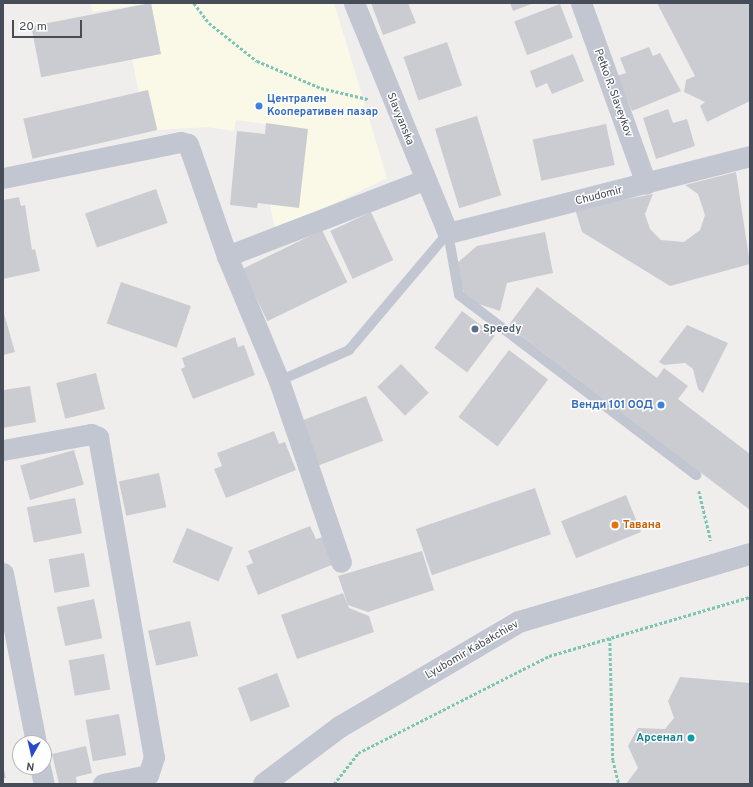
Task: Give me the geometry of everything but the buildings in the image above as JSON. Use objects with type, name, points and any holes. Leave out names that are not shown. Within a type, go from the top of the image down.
[{"type":"street","name":"Slavyanska","points":[[354,3],[424,180],[448,233]]},
{"type":"street","name":"Petko R. Slaveykov","points":[[581,3],[646,184]]},
{"type":"street","points":[[3,178],[180,142],[188,144],[227,256],[279,381],[341,562]]},
{"type":"street","name":"Chudomir","points":[[448,233],[646,184],[750,156]]},
{"type":"street","points":[[227,256],[424,180]]},
{"type":"street","points":[[3,450],[91,434],[98,437],[154,757],[148,774],[103,784]]},
{"type":"street","name":"Lyubomir Kabakchiev","points":[[264,784],[340,727],[519,622],[750,554]]},
{"type":"street","points":[[3,573],[34,735]]},
{"type":"lane","points":[[279,381],[349,350],[448,233]]},
{"type":"lane","points":[[448,233],[459,296],[696,475]]},
{"type":"path","points":[[194,3],[209,23],[257,61],[321,88],[394,105]]},
{"type":"path","points":[[696,475],[716,564]]},
{"type":"path","points":[[334,784],[358,753],[550,656],[750,596]]},
{"type":"path","points":[[610,638],[613,760],[619,784]]},
{"type":"shaded area","points":[[90,3],[148,3],[93,12]]},
{"type":"shaded area","name":"Централен Кооперативен пазар","points":[[151,3],[334,3],[387,178],[276,232],[270,205],[278,126],[236,120],[234,131],[207,127],[158,130],[148,91],[139,92],[132,59],[161,54]]},
{"type":"place","name":"Централен Кооперативен пазар","points":[[259,106]]},
{"type":"place","name":"Speedy","points":[[475,329]]},
{"type":"place","name":"Венди 101 ООД","points":[[661,405]]},
{"type":"place","name":"Тавана","points":[[615,525]]},
{"type":"place","name":"Арсенал","points":[[691,738]]}]
